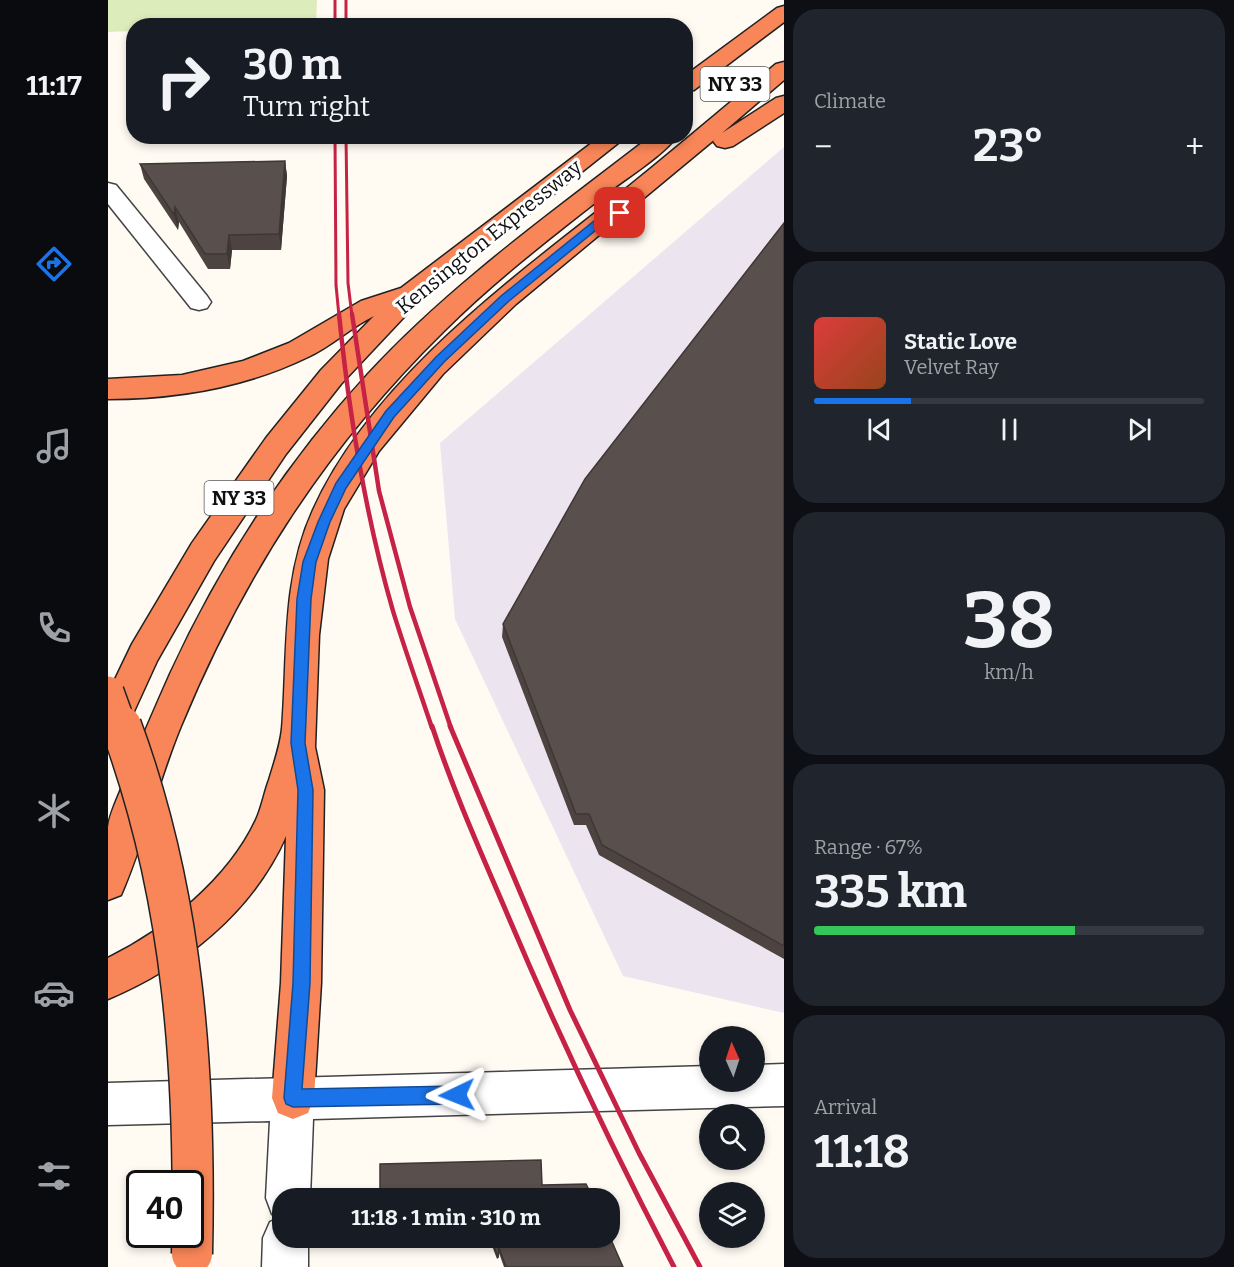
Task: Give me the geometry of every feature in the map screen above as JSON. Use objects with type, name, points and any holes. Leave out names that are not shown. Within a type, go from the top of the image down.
[{"type":"highway","name":"NY 33","points":[[693,80],[784,12]]},
{"type":"highway","name":"NY 33","points":[[721,94],[784,46]]},
{"type":"highway","points":[[293,1098],[302,983],[306,790],[298,743],[304,599],[315,544],[341,486],[390,414],[440,359],[505,299],[784,69]]},
{"type":"highway","points":[[603,219],[637,206],[711,151],[784,103]]},
{"type":"highway","name":"Kensington Expressway","points":[[108,731],[144,654],[197,561],[228,514],[331,377],[411,294],[606,144]]},
{"type":"highway","name":"Kensington Expressway","points":[[108,882],[128,819],[173,705],[195,658],[238,575],[312,462],[386,372],[435,324],[515,254],[656,144]]},
{"type":"highway","points":[[108,389],[175,387],[219,379],[260,366],[324,337],[368,308],[411,294]]},
{"type":"highway","points":[[108,692],[138,770],[150,815],[165,877],[181,970],[191,1089],[194,1207],[191,1260]]},
{"type":"highway","points":[[108,979],[135,967],[168,946],[197,923],[229,891],[269,832],[280,806],[298,743]]},
{"type":"street","points":[[108,190],[199,302]]},
{"type":"street","points":[[123,1104],[784,1085]]},
{"type":"street","points":[[288,1188],[293,1098]]},
{"type":"street","points":[[285,1267],[286,1248]]},
{"type":"shaded area","points":[[784,147],[784,1013],[623,976],[455,619],[440,443]]},
{"type":"green space","points":[[108,0],[317,0],[316,18],[126,18],[126,31],[108,32]]},
{"type":"building","points":[[285,161],[279,234],[229,235],[227,254],[205,254],[175,207],[174,215],[140,164]]},
{"type":"building","points":[[784,223],[784,946],[602,845],[589,814],[576,814],[503,624],[585,479]]},
{"type":"building","points":[[541,1160],[542,1185],[586,1184],[588,1188],[380,1188],[380,1164]]},
{"type":"building","points":[[499,1248],[615,1248],[623,1267],[506,1267]]},
{"type":"railway","points":[[335,0],[335,18]]},
{"type":"railway","points":[[346,0],[346,18]]},
{"type":"railway","points":[[335,144],[336,285],[339,316]]},
{"type":"railway","points":[[346,144],[348,283],[352,316]]},
{"type":"railway","points":[[339,314],[353,426],[374,538],[393,611],[432,728]]},
{"type":"railway","points":[[352,314],[379,491],[410,607],[451,728]]},
{"type":"railway","points":[[432,726],[466,816],[543,996],[606,1133],[674,1267]]},
{"type":"railway","points":[[450,726],[570,1010],[639,1153],[700,1267]]},
{"type":"route","points":[[457,1095],[293,1098],[302,983],[306,790],[298,743],[304,599],[310,562],[315,544],[341,486],[390,414],[440,359],[505,299],[603,219],[620,213]]}]
